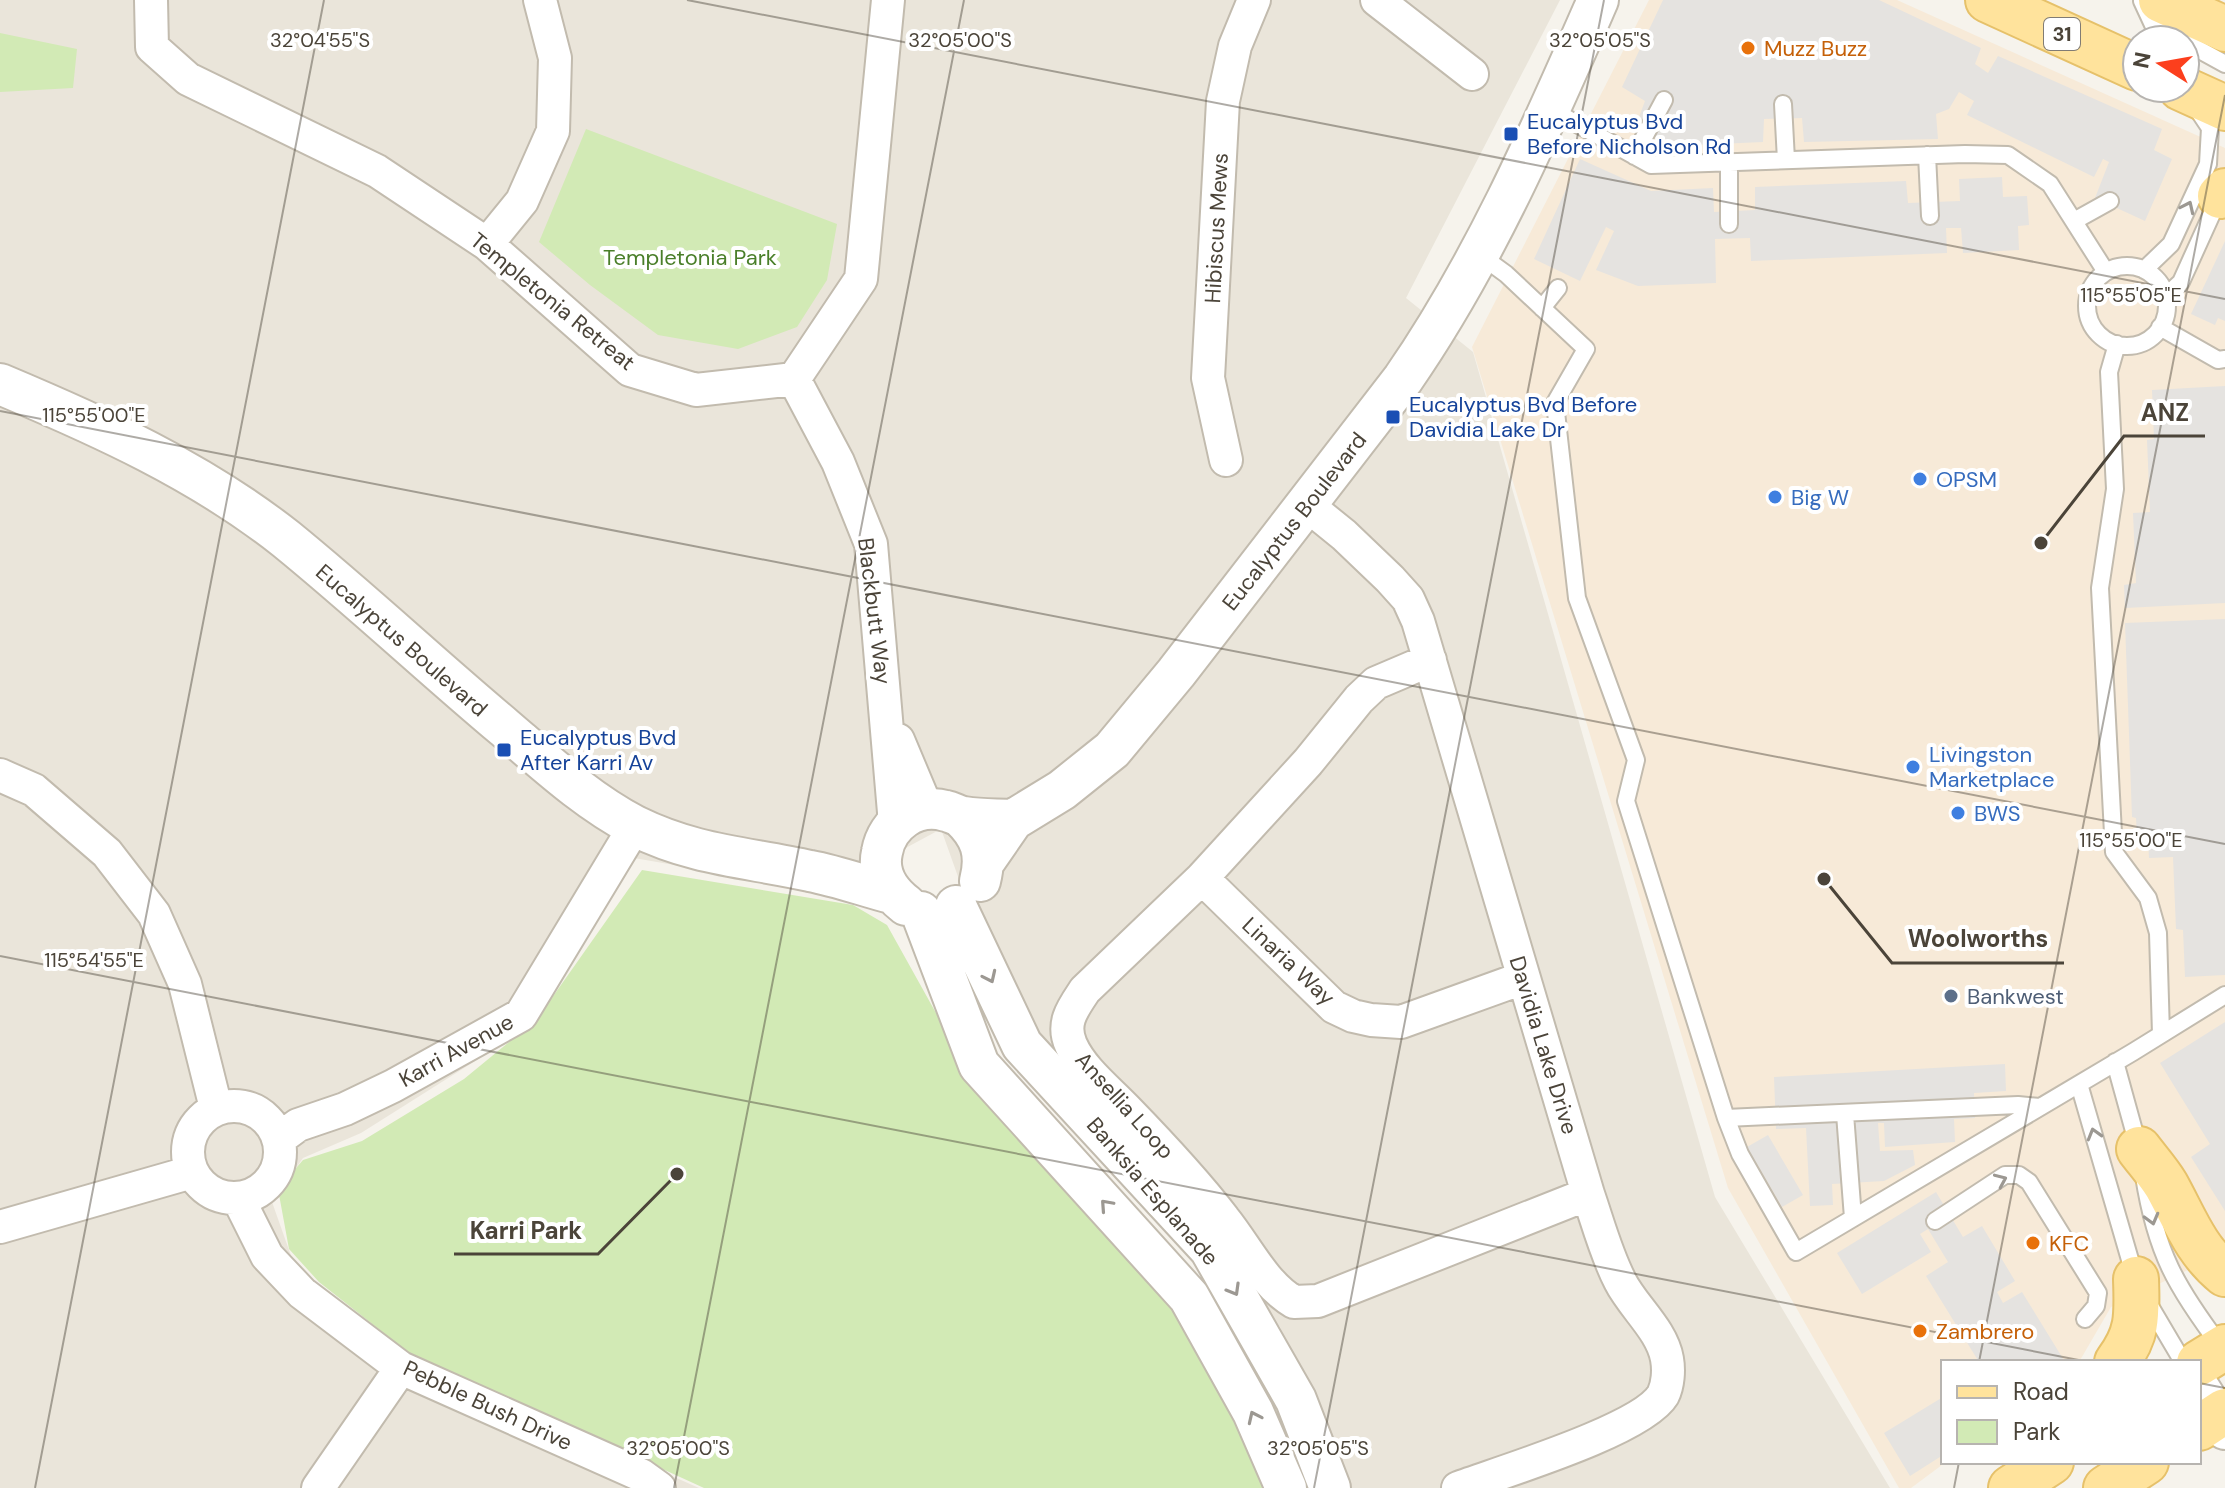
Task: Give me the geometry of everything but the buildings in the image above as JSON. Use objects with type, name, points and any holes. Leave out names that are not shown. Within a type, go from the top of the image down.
[{"type":"main road","name":"31","points":[[1988,0],[2121,61]]},
{"type":"main road","points":[[2161,0],[2225,29]]},
{"type":"main road","points":[[2201,98],[2225,108]]},
{"type":"main road","points":[[2139,1149],[2165,1183],[2190,1233],[2210,1262],[2225,1274]]},
{"type":"main road","points":[[2118,1360],[2130,1344],[2137,1319],[2136,1279]]},
{"type":"main road","points":[[2106,1488],[2143,1464]]},
{"type":"street","name":"Templetonia Retreat","points":[[151,0],[152,47],[188,79],[377,171],[487,244],[630,370],[696,390],[794,379]]},
{"type":"street","points":[[487,244],[522,201],[553,131],[555,58],[540,0]]},
{"type":"street","points":[[794,379],[861,279],[888,0]]},
{"type":"street","name":"Hibiscus Mews","points":[[1226,460],[1208,378],[1223,101],[1235,46],[1254,0]]},
{"type":"street","points":[[1377,0],[1472,74]]},
{"type":"street","name":"Eucalyptus Boulevard","points":[[0,384],[149,451],[245,510],[328,574],[542,760],[585,794],[635,826],[718,856],[810,871],[923,904],[971,895],[980,880],[984,862],[1013,820],[1062,790],[1112,750],[1176,673],[1403,379],[1436,331],[1479,254],[1550,109],[1598,0]]},
{"type":"street","name":"Blackbutt Way","points":[[794,379],[838,462],[871,544],[887,715],[917,822]]},
{"type":"street","name":"Davidia Lake Drive","points":[[1307,505],[1344,535],[1408,599],[1430,660],[1588,1194],[1618,1278],[1665,1351],[1668,1379],[1663,1395],[1648,1411],[1623,1427],[1458,1488]]},
{"type":"street","name":"Ansellia Loop","points":[[1430,660],[1376,683],[1359,699],[1308,762],[1202,878],[1085,990],[1067,1021],[1067,1033],[1081,1062],[1191,1177],[1246,1246],[1271,1284],[1294,1302],[1318,1301],[1588,1194]]},
{"type":"street","points":[[0,775],[34,790],[107,853],[154,914],[185,984],[216,1108]]},
{"type":"street","points":[[810,871],[917,822],[1013,820]]},
{"type":"street","points":[[917,822],[978,837],[984,862]]},
{"type":"street","points":[[917,822],[880,857],[882,875],[923,904]]},
{"type":"street","name":"Karri Avenue","points":[[279,1139],[298,1125],[345,1109],[393,1086],[521,1015],[635,826]]},
{"type":"street","name":"Linaria Way","points":[[1202,878],[1334,1007],[1353,1016],[1401,1022],[1523,978]]},
{"type":"street","name":"Banksia Esplanade","points":[[923,904],[979,1065],[1189,1297],[1253,1412],[1286,1488]]},
{"type":"street","name":"Banksia Esplanade","points":[[923,904],[1022,1045],[1210,1249],[1296,1400],[1330,1488]]},
{"type":"street","points":[[231,1105],[261,1113],[279,1139],[280,1155],[276,1171],[267,1184],[254,1193],[238,1198],[211,1193],[192,1172],[187,1157],[193,1128],[203,1116],[216,1108],[231,1105]]},
{"type":"street","points":[[0,1227],[192,1172]]},
{"type":"street","name":"Pebble Bush Drive","points":[[238,1198],[267,1256],[293,1284],[401,1368],[641,1475],[659,1488]]},
{"type":"street","points":[[318,1488],[401,1368]]},
{"type":"lane","points":[[2141,0],[2153,24]]},
{"type":"lane","points":[[2201,51],[2225,64]]},
{"type":"lane","points":[[1634,156],[1664,100]]},
{"type":"lane","points":[[1783,104],[1786,160]]},
{"type":"lane","points":[[2144,270],[2171,244],[2208,164],[2210,128],[2194,104]]},
{"type":"lane","points":[[1550,109],[1651,165],[2008,155],[2050,184],[2106,272]]},
{"type":"lane","points":[[1927,155],[1930,216]]},
{"type":"lane","points":[[1729,162],[1729,224]]},
{"type":"lane","points":[[2166,296],[2181,282],[2223,191]]},
{"type":"lane","points":[[2074,221],[2110,201]]},
{"type":"lane","points":[[1479,254],[1506,274],[1586,349],[1555,403],[1577,598],[1636,760],[1626,801],[1726,1118],[1740,1154],[1796,1252],[2225,995]]},
{"type":"lane","points":[[2124,265],[2144,270],[2161,283],[2167,309],[2160,327],[2151,338],[2139,344],[2117,344],[2099,336],[2087,310],[2088,296],[2093,283],[2106,272],[2124,265]]},
{"type":"lane","points":[[1542,308],[1558,288]]},
{"type":"lane","points":[[2160,327],[2218,360],[2225,359]]},
{"type":"lane","points":[[2117,344],[2109,372],[2115,489],[2100,588],[2114,852],[2148,898],[2158,933],[2161,1034]]},
{"type":"lane","points":[[2115,1062],[2139,1149],[2150,1217],[2168,1267],[2188,1302],[2211,1355]]},
{"type":"lane","points":[[2079,1084],[2136,1279],[2164,1332],[2211,1355]]},
{"type":"lane","points":[[1726,1118],[2018,1105],[2040,1107]]},
{"type":"lane","points":[[1845,1114],[1853,1218]]},
{"type":"lane","points":[[1935,1221],[2005,1175],[2019,1175],[2029,1182],[2098,1293],[2096,1306],[2085,1319]]},
{"type":"shaded area","points":[[0,0],[1560,0],[1406,298],[1473,352],[1715,1197],[1890,1488],[1345,1488],[1280,1327],[1214,1243],[1037,1041],[976,927],[941,829],[848,879],[749,878],[634,858],[529,1027],[361,1133],[303,1158],[272,1202],[295,1267],[415,1362],[699,1488],[0,1488]]},
{"type":"shaded area","name":"Livingston Marketplace","points":[[1649,0],[1897,0],[2121,101],[2121,104],[2127,104],[2225,148],[2225,1252],[2111,1307],[2080,1360],[1941,1360],[1943,1464],[1911,1488],[1899,1488],[1728,1188],[1472,347]]},
{"type":"shaded area","points":[[1663,0],[1879,0],[1981,48],[1975,64],[1988,73],[1998,56],[2162,129],[2154,150],[2172,159],[2145,221],[2095,198],[2109,162],[2103,159],[2094,177],[1967,115],[1974,101],[1959,92],[1949,109],[1936,114],[1938,139],[1804,142],[1802,118],[1764,119],[1763,142],[1673,146],[1635,128],[1645,101],[1622,87]]},
{"type":"shaded area","points":[[1580,159],[1651,191],[1713,188],[1714,212],[1755,210],[1755,187],[1906,181],[1908,203],[1960,201],[1959,179],[2002,177],[2003,197],[2027,196],[2029,225],[2018,226],[2019,250],[1963,253],[1961,228],[1946,228],[1947,253],[1751,261],[1750,238],[1715,239],[1716,283],[1638,286],[1596,270],[1614,231],[1606,227],[1580,281],[1534,259]]},
{"type":"shaded area","points":[[2225,241],[2225,321],[2218,318],[2215,325],[2191,314]]},
{"type":"shaded area","points":[[2225,386],[2225,603],[2125,608],[2124,585],[2136,583],[2133,513],[2150,512],[2147,440],[2154,439],[2152,390]]},
{"type":"shaded area","points":[[2225,619],[2225,975],[2185,977],[2183,930],[2176,929],[2173,857],[2149,858],[2148,838],[2137,838],[2136,818],[2132,817],[2125,623]]},
{"type":"shaded area","points":[[2225,1022],[2225,1211],[2191,1157],[2210,1144],[2160,1063]]},
{"type":"shaded area","points":[[2005,1064],[2006,1091],[1974,1093],[1975,1118],[1954,1119],[1955,1142],[1885,1147],[1884,1123],[1878,1123],[1880,1151],[1913,1150],[1915,1165],[1884,1181],[1832,1184],[1833,1205],[1810,1206],[1806,1128],[1776,1129],[1774,1077]]},
{"type":"shaded area","points":[[1768,1135],[1803,1195],[1782,1207],[1747,1147]]},
{"type":"shaded area","points":[[1936,1192],[1963,1237],[1982,1226],[2015,1281],[1997,1292],[2003,1303],[2022,1292],[2064,1360],[1978,1360],[1926,1276],[1948,1262],[1928,1229],[1920,1234],[1931,1252],[1862,1294],[1837,1253]]},
{"type":"shaded area","points":[[1941,1398],[1941,1456],[1910,1476],[1884,1433]]},
{"type":"green space","points":[[0,33],[77,49],[73,88],[0,92]]},
{"type":"green space","name":"Templetonia Park","points":[[586,129],[837,224],[827,280],[797,327],[738,349],[658,335],[590,285],[539,242]]},
{"type":"green space","points":[[642,870],[853,905],[887,925],[970,1074],[1166,1284],[1282,1488],[704,1488],[409,1353],[319,1282],[289,1249],[278,1189],[303,1160],[362,1141],[464,1079],[537,1019]]},
{"type":"place","name":"Muzz Buzz","points":[[1748,48]]},
{"type":"place","name":"Eucalyptus Bvd Before Nicholson Rd","points":[[1511,134]]},
{"type":"place","name":"Eucalyptus Bvd Before Davidia Lake Dr","points":[[1393,417]]},
{"type":"place","name":"OPSM","points":[[1920,479]]},
{"type":"place","name":"Big W","points":[[1775,497]]},
{"type":"place","name":"ANZ","points":[[2041,543]]},
{"type":"place","name":"Eucalyptus Bvd After Karri Av","points":[[504,750]]},
{"type":"place","name":"Livingston Marketplace","points":[[1913,767]]},
{"type":"place","name":"BWS","points":[[1958,813]]},
{"type":"place","name":"Woolworths","points":[[1824,879]]},
{"type":"place","name":"Bankwest","points":[[1951,996]]},
{"type":"place","name":"Karri Park","points":[[677,1174]]},
{"type":"place","name":"KFC","points":[[2033,1243]]},
{"type":"place","name":"Zambrero","points":[[1920,1331]]}]
